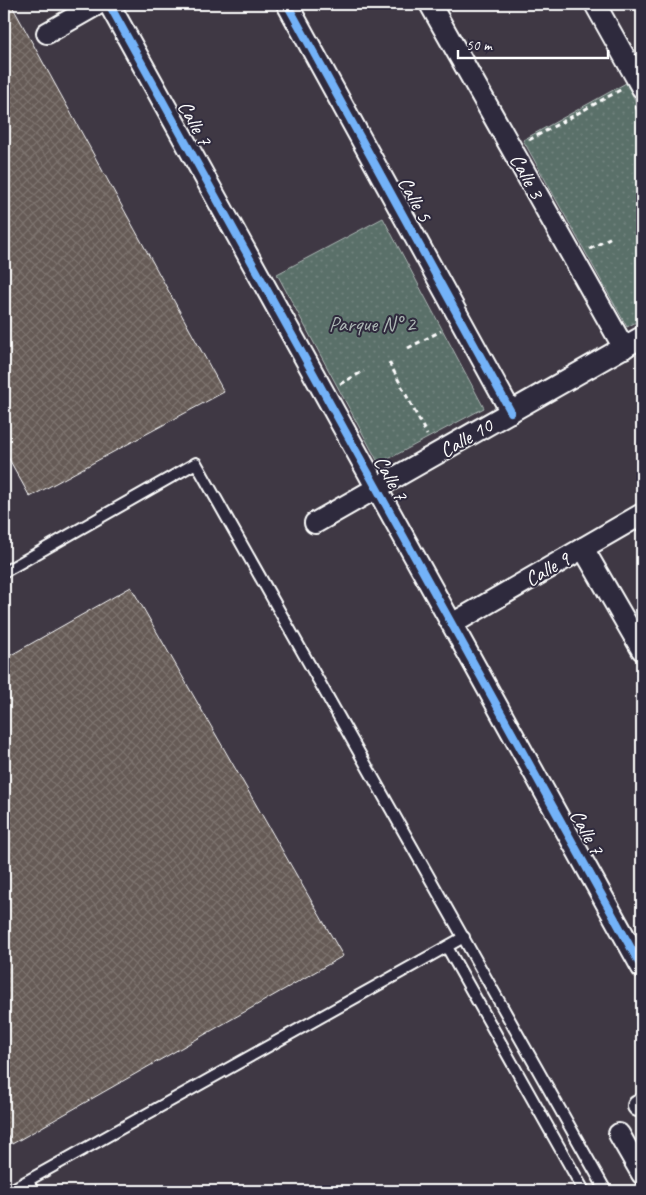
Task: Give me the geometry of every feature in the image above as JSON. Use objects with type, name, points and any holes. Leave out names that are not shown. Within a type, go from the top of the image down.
[{"type":"street","points":[[47,32],[98,4]]},
{"type":"street","name":"Calle 7","points":[[109,4],[642,968]]},
{"type":"street","name":"Calle 5","points":[[287,4],[511,412]]},
{"type":"street","name":"Calle 3","points":[[430,4],[624,348]]},
{"type":"street","points":[[595,4],[634,88]]},
{"type":"street","name":"Calle 10","points":[[315,524],[642,337]]},
{"type":"street","name":"Calle 9","points":[[452,624],[642,514]]},
{"type":"street","points":[[584,548],[642,650]]},
{"type":"street","points":[[619,1134],[642,1174]]},
{"type":"lane","points":[[4,572],[196,463],[606,1191]]},
{"type":"lane","points":[[4,1183],[8,1191],[28,1181],[464,937]]},
{"type":"lane","points":[[447,947],[584,1191]]},
{"type":"lane","points":[[28,1181],[33,1191]]},
{"type":"path","points":[[526,141],[634,88]]},
{"type":"path","points":[[638,228],[642,235]]},
{"type":"path","points":[[587,251],[613,236]]},
{"type":"path","points":[[408,348],[441,331]]},
{"type":"path","points":[[388,362],[427,435]]},
{"type":"path","points":[[339,384],[364,371]]},
{"type":"green space","points":[[626,83],[642,113],[642,319],[627,327],[523,140]]},
{"type":"green space","name":"Parque N° 2","points":[[383,218],[484,408],[379,464],[277,274]]},
{"type":"building","points":[[4,4],[11,4],[224,392],[30,497],[4,450]]},
{"type":"building","points":[[131,587],[343,956],[12,1144],[4,1129],[4,659]]},
{"type":"cycle path","points":[[109,4],[642,968]]},
{"type":"cycle path","points":[[287,4],[511,412]]}]
